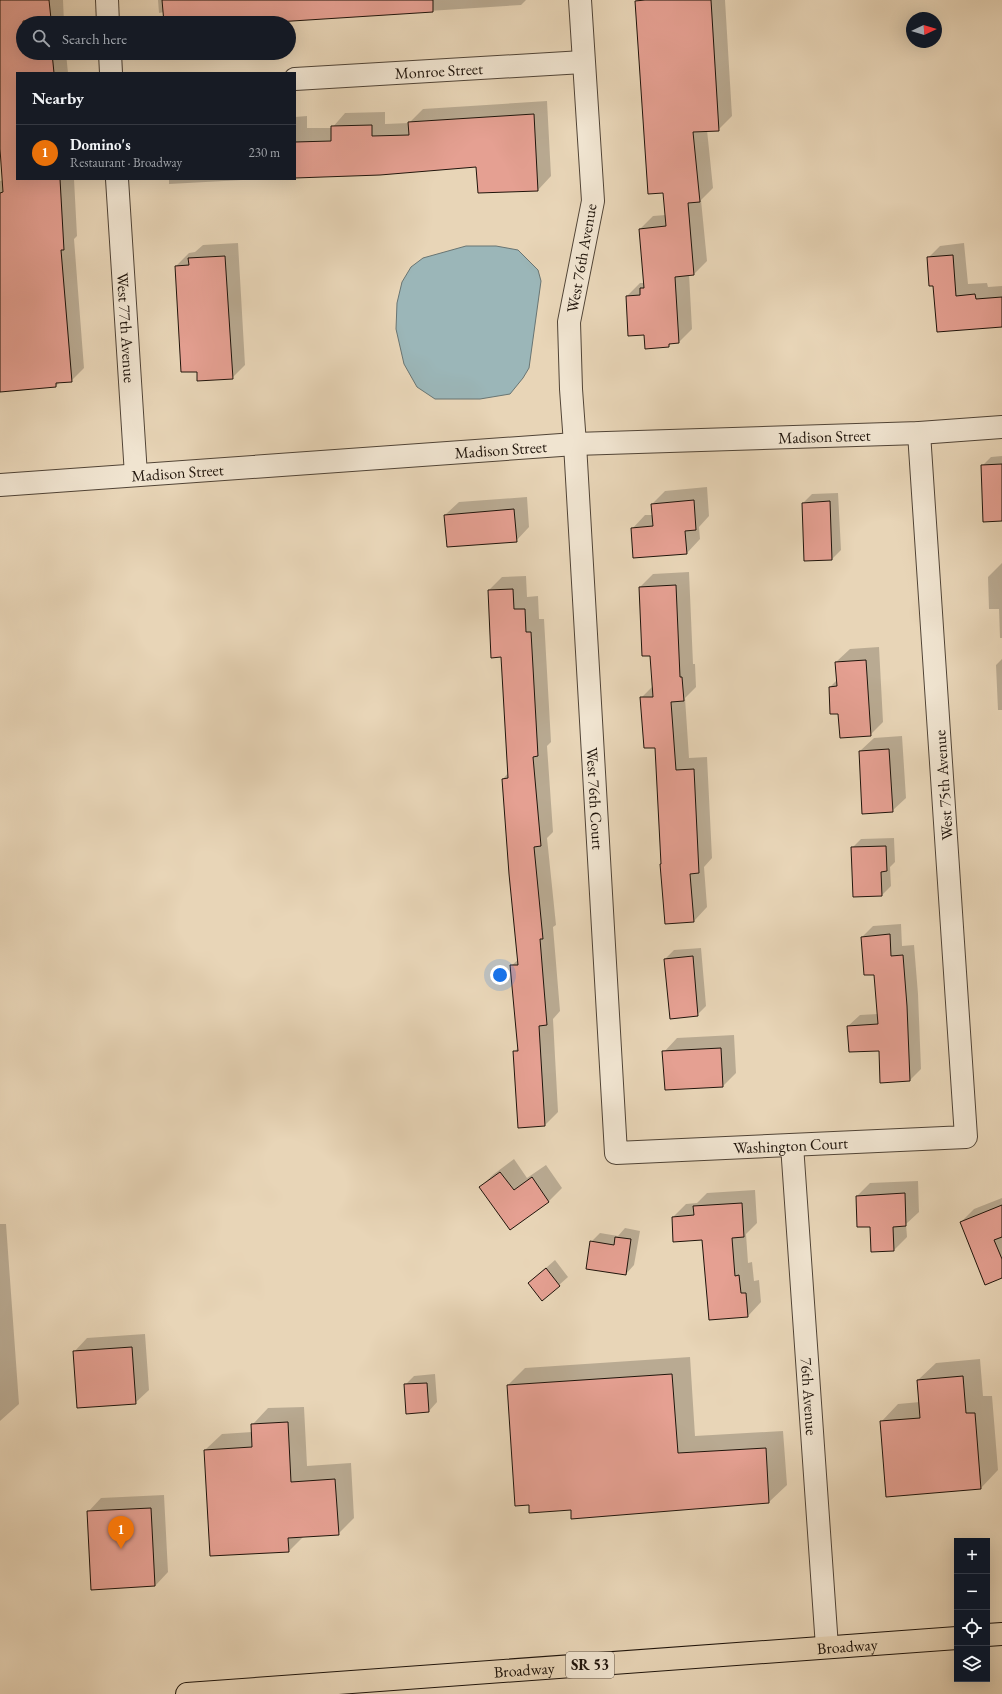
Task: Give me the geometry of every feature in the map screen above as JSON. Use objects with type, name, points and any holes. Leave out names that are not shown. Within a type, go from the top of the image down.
[{"type":"main road","points":[[990,1635],[1002,1634]]},
{"type":"main road","name":"Broadway","points":[[187,1694],[954,1638]]},
{"type":"street","points":[[106,0],[107,16]]},
{"type":"street","name":"West 76th Avenue","points":[[575,444],[571,389],[569,322],[593,200],[580,0]]},
{"type":"street","points":[[110,60],[111,72]]},
{"type":"street","name":"Monroe Street","points":[[296,79],[583,62]]},
{"type":"street","name":"West 77th Avenue","points":[[117,180],[136,475]]},
{"type":"street","name":"Madison Street","points":[[0,485],[575,444],[920,433],[1002,427]]},
{"type":"street","name":"West 75th Avenue","points":[[920,433],[966,1137]]},
{"type":"street","name":"West 76th Court","points":[[575,444],[616,1153]]},
{"type":"street","name":"Washington Court","points":[[616,1153],[966,1137]]},
{"type":"street","name":"76th Avenue","points":[[792,1145],[827,1647]]},
{"type":"water","points":[[466,246],[496,246],[518,250],[538,270],[541,281],[529,368],[510,394],[480,399],[435,399],[417,387],[404,364],[396,329],[397,303],[402,282],[411,267],[423,258]]},
{"type":"building","points":[[0,0],[49,0],[51,16],[16,16],[16,60],[53,60],[54,72],[16,72],[16,180],[60,180],[64,250],[61,250],[72,382],[56,383],[56,387],[0,392],[0,193],[3,192],[0,149]]},
{"type":"building","points":[[162,0],[433,0],[433,12],[296,21],[296,16],[163,16]]},
{"type":"building","points":[[711,0],[719,131],[693,132],[700,202],[688,203],[694,275],[675,277],[679,343],[669,344],[669,347],[645,349],[644,335],[628,336],[626,296],[640,295],[640,288],[644,288],[639,229],[666,226],[663,193],[648,194],[635,1]]},
{"type":"building","points":[[534,114],[538,191],[478,193],[476,167],[380,175],[296,178],[296,142],[331,141],[331,126],[372,125],[372,136],[409,135],[408,122]]},
{"type":"building","points":[[953,255],[956,296],[975,294],[976,299],[1002,297],[1002,327],[937,332],[933,286],[929,286],[927,257]]},
{"type":"building","points":[[225,256],[233,379],[197,381],[197,372],[181,372],[175,266],[189,265],[188,258]]},
{"type":"building","points":[[1002,464],[1002,521],[983,522],[981,465]]},
{"type":"building","points":[[694,500],[696,530],[685,531],[687,554],[633,558],[631,528],[653,526],[651,504]]},
{"type":"building","points":[[830,501],[832,560],[804,561],[802,503]]},
{"type":"building","points":[[514,509],[517,542],[447,547],[444,515]]},
{"type":"building","points":[[676,585],[680,677],[682,677],[684,701],[671,702],[676,770],[694,769],[699,873],[690,874],[694,922],[665,924],[660,864],[655,748],[644,748],[640,697],[653,697],[650,656],[642,656],[639,587]]},
{"type":"building","points":[[513,589],[514,609],[525,609],[526,632],[531,632],[538,756],[533,757],[541,846],[534,847],[543,939],[540,939],[547,1025],[539,1026],[545,1126],[518,1128],[513,1051],[518,1051],[510,965],[518,965],[502,779],[508,778],[501,657],[491,658],[488,590]]},
{"type":"building","points":[[866,660],[871,736],[840,738],[838,714],[830,714],[829,687],[837,686],[835,662]]},
{"type":"building","points":[[889,749],[893,812],[862,814],[859,751]]},
{"type":"building","points":[[886,846],[887,871],[881,872],[882,896],[853,897],[851,847]]},
{"type":"building","points":[[890,934],[891,956],[903,955],[910,1081],[880,1083],[879,1051],[849,1052],[847,1026],[878,1024],[874,975],[864,975],[861,937]]},
{"type":"building","points":[[693,956],[698,1016],[670,1019],[664,959]]},
{"type":"building","points":[[721,1048],[723,1087],[665,1090],[662,1051]]},
{"type":"building","points":[[500,1172],[514,1190],[532,1177],[549,1202],[510,1230],[479,1187]]},
{"type":"building","points":[[905,1193],[906,1226],[893,1227],[894,1251],[871,1252],[870,1227],[857,1227],[856,1196]]},
{"type":"building","points":[[742,1203],[744,1237],[732,1238],[735,1276],[739,1275],[741,1293],[746,1293],[748,1317],[709,1320],[702,1240],[673,1242],[672,1217],[694,1215],[693,1206]]},
{"type":"building","points":[[1002,1205],[1002,1237],[994,1240],[1002,1259],[1002,1278],[985,1285],[960,1222]]},
{"type":"building","points":[[615,1237],[631,1239],[626,1275],[586,1269],[590,1241],[614,1245]]},
{"type":"building","points":[[546,1268],[560,1286],[542,1301],[528,1283]]},
{"type":"building","points":[[132,1347],[136,1404],[77,1408],[73,1351]]},
{"type":"building","points":[[672,1374],[678,1453],[766,1448],[769,1503],[571,1519],[571,1510],[529,1513],[529,1505],[515,1506],[507,1385]]},
{"type":"building","points":[[963,1376],[966,1413],[975,1413],[981,1489],[886,1497],[880,1421],[920,1418],[917,1380]]},
{"type":"building","points":[[427,1383],[429,1412],[406,1414],[404,1384]]},
{"type":"building","points":[[288,1422],[291,1482],[335,1479],[339,1535],[288,1538],[289,1552],[210,1556],[204,1450],[252,1447],[251,1424]]},
{"type":"building","points":[[151,1508],[155,1586],[91,1590],[87,1511]]},
{"type":"place","name":"Domino's","points":[[121,1549]]}]
